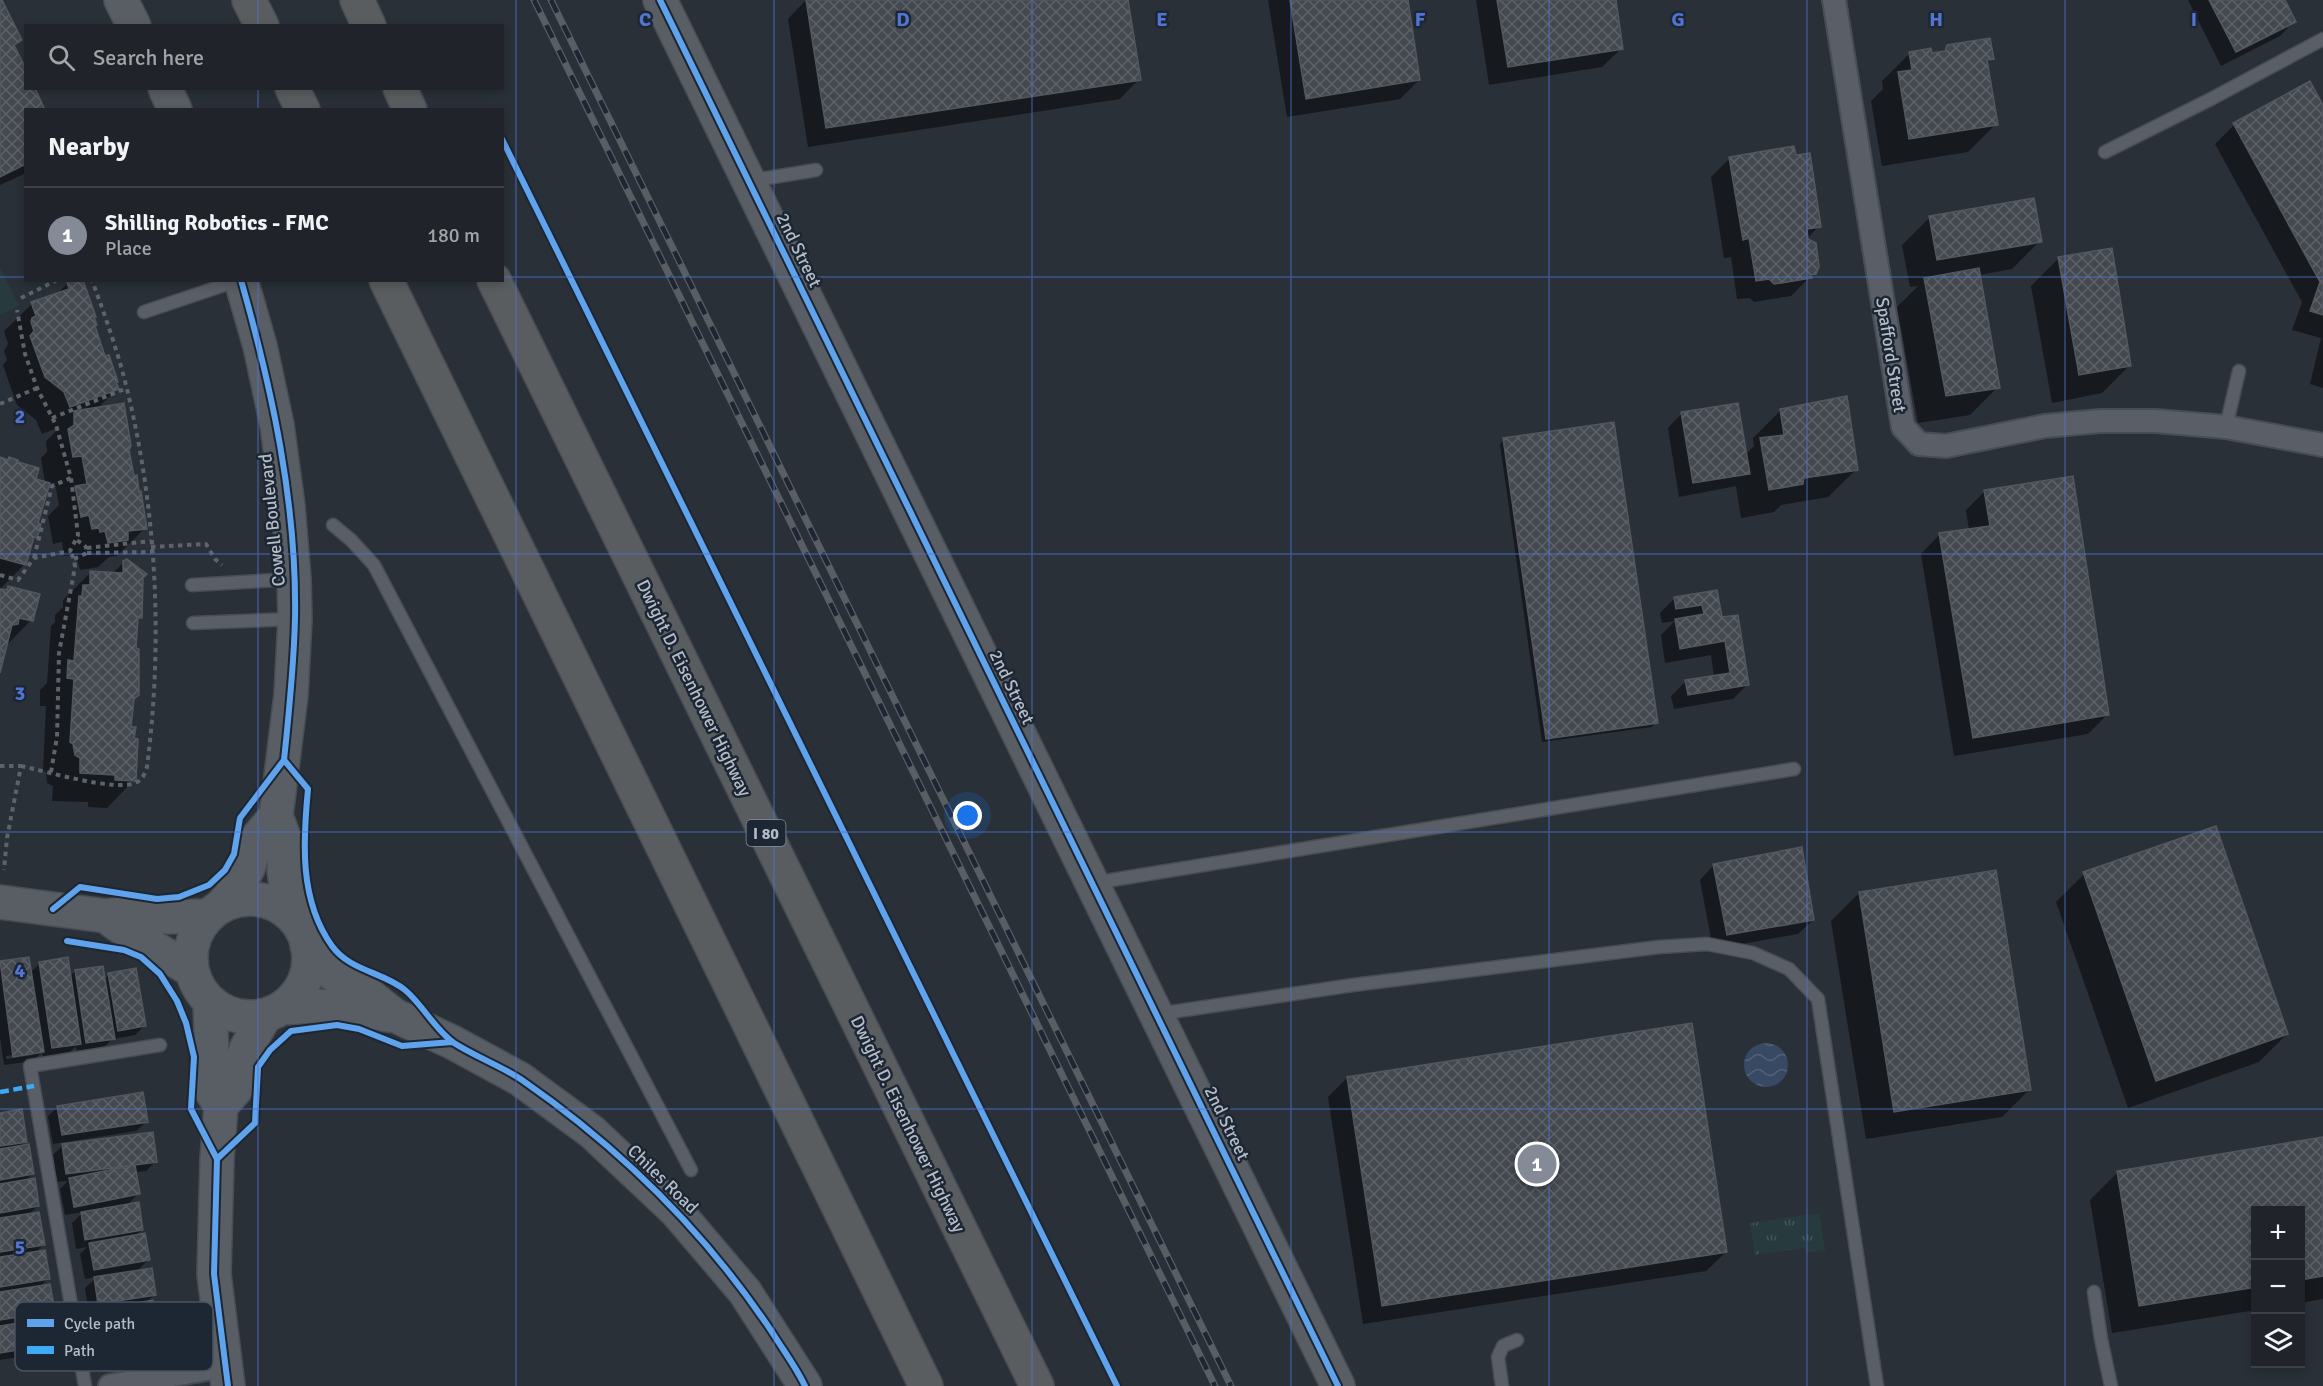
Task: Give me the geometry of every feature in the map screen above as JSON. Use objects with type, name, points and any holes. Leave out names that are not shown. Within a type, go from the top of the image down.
[{"type":"highway","points":[[249,0],[261,24]]},
{"type":"highway","points":[[357,0],[368,24]]},
{"type":"highway","points":[[293,90],[302,108]]},
{"type":"highway","points":[[401,90],[409,108]]},
{"type":"highway","points":[[387,282],[926,1386]]},
{"type":"highway","name":"Dwight D. Eisenhower Highway","points":[[495,282],[1037,1386]]},
{"type":"street","points":[[121,0],[133,24]]},
{"type":"street","name":"2nd Street","points":[[660,0],[1338,1386]]},
{"type":"street","name":"Spafford Street","points":[[1834,0],[1903,427],[1919,444],[1946,446],[2045,426],[2100,421],[2156,421],[2226,427],[2323,445]]},
{"type":"street","points":[[166,90],[174,108]]},
{"type":"street","name":"Cowell Boulevard","points":[[241,282],[260,346],[277,425],[288,506],[295,619],[290,705],[276,816],[285,840],[284,870],[287,892],[301,933]]},
{"type":"street","points":[[276,816],[258,837],[248,868],[238,886],[196,932],[190,950],[191,970],[198,988],[210,1003],[226,1014],[245,1018],[316,1006],[394,1016]]},
{"type":"street","points":[[0,902],[106,916],[131,913],[162,917],[215,910],[242,899],[262,900],[280,907],[329,971],[346,984],[370,996],[394,1016]]},
{"type":"street","points":[[106,916],[127,933],[147,942],[191,970]]},
{"type":"street","points":[[110,1386],[226,1376],[214,1274],[221,1106],[236,1089],[247,1047],[274,1012],[297,995],[306,977],[309,957],[301,933]]},
{"type":"street","points":[[210,1003],[212,1057],[208,1086],[221,1106]]},
{"type":"street","name":"Chiles Road","points":[[394,1016],[452,1042],[520,1079],[592,1132],[677,1212],[745,1292],[805,1386]]},
{"type":"lane","points":[[2105,152],[2323,39]]},
{"type":"lane","points":[[748,181],[816,170]]},
{"type":"lane","points":[[144,312],[234,282]]},
{"type":"lane","points":[[2226,427],[2239,371]]},
{"type":"lane","points":[[333,525],[351,540],[374,566],[691,1170]]},
{"type":"lane","points":[[192,585],[294,579]]},
{"type":"lane","points":[[193,623],[295,619]]},
{"type":"lane","points":[[1092,884],[1794,769]]},
{"type":"lane","points":[[1157,1014],[1353,985],[1707,944],[1753,953],[1789,969],[1818,999],[1877,1386]]},
{"type":"lane","points":[[71,1302],[30,1066],[160,1045]]},
{"type":"lane","points":[[2094,1292],[2111,1386]]},
{"type":"lane","points":[[1502,1386],[1498,1357],[1503,1346],[1518,1340]]},
{"type":"lane","points":[[82,1371],[85,1386]]},
{"type":"path","points":[[21,298],[53,282]]},
{"type":"path","points":[[0,766],[21,766],[105,784],[121,785],[138,782],[144,776],[147,767],[156,660],[156,614],[145,480],[127,388],[93,282]]},
{"type":"path","points":[[17,310],[24,354],[52,418],[71,478],[76,507],[76,540],[70,551]]},
{"type":"path","points":[[0,404],[37,388]]},
{"type":"path","points":[[52,418],[127,388]]},
{"type":"path","points":[[0,575],[18,580],[34,558],[52,486],[71,478]]},
{"type":"path","points":[[76,540],[87,551],[151,550],[206,544],[215,559],[223,566],[230,567]]},
{"type":"path","points":[[74,559],[87,551],[151,541]]},
{"type":"path","points":[[34,558],[70,551]]},
{"type":"path","points":[[51,772],[57,737],[59,653],[70,601],[74,559],[70,551]]},
{"type":"path","points":[[4,870],[7,838],[21,766]]},
{"type":"green space","points":[[0,268],[19,306],[0,315]]},
{"type":"green space","points":[[1819,1213],[1825,1250],[1806,1253],[1805,1248],[1755,1255],[1750,1223]]},
{"type":"water","points":[[1766,1043],[1781,1050],[1788,1065],[1781,1080],[1766,1087],[1751,1080],[1744,1065],[1751,1050]]},
{"type":"building","points":[[0,0],[2,0],[22,40],[14,45],[24,65],[24,90],[36,90],[44,108],[24,108],[24,165],[0,177]]},
{"type":"building","points":[[806,0],[1128,0],[1141,80],[826,128]]},
{"type":"building","points":[[1290,0],[1408,0],[1420,80],[1306,99]]},
{"type":"building","points":[[1497,0],[1616,0],[1623,49],[1508,67]]},
{"type":"building","points":[[2209,0],[2285,0],[2296,22],[2236,52]]},
{"type":"building","points":[[1990,38],[1994,59],[1987,60],[1998,125],[1909,139],[1898,72],[1912,70],[1909,52],[1931,48],[1932,53],[1945,51],[1947,45]]},
{"type":"building","points":[[2310,81],[2323,105],[2323,315],[2310,311],[2320,282],[2233,123]]},
{"type":"building","points":[[1794,146],[1796,155],[1810,153],[1821,227],[1807,229],[1808,239],[1816,243],[1819,267],[1816,274],[1810,275],[1812,278],[1774,284],[1769,279],[1756,281],[1749,238],[1743,240],[1729,157]]},
{"type":"building","points":[[2034,198],[2042,242],[1937,260],[1929,216]]},
{"type":"building","points":[[2112,248],[2131,366],[2079,375],[2058,257]]},
{"type":"building","points":[[1979,268],[2000,388],[1946,396],[1924,278]]},
{"type":"building","points":[[67,282],[84,282],[96,317],[94,317],[97,325],[95,326],[105,356],[109,355],[119,389],[70,407],[64,392],[45,377],[30,336],[34,331],[32,318],[36,316],[31,302],[69,289]]},
{"type":"building","points":[[1847,396],[1858,470],[1804,478],[1803,484],[1769,490],[1760,438],[1784,435],[1780,409]]},
{"type":"building","points":[[124,403],[131,446],[129,450],[134,476],[137,475],[139,492],[141,491],[147,529],[128,531],[128,540],[108,543],[105,531],[100,532],[99,528],[92,529],[89,515],[81,517],[75,486],[87,484],[82,456],[73,457],[68,429],[74,425],[74,411]]},
{"type":"building","points":[[1738,403],[1750,474],[1693,483],[1681,412]]},
{"type":"building","points":[[1614,422],[1658,723],[1546,739],[1503,438]]},
{"type":"building","points":[[0,457],[8,460],[9,457],[39,468],[36,479],[50,483],[38,523],[41,524],[37,538],[34,537],[26,565],[0,558]]},
{"type":"building","points":[[2073,476],[2109,715],[1973,738],[1939,533],[1990,526],[1984,490]]},
{"type":"building","points":[[127,559],[147,574],[143,578],[142,618],[138,618],[136,648],[139,649],[139,695],[134,699],[131,727],[136,727],[134,738],[138,739],[136,781],[115,780],[115,775],[80,773],[80,758],[75,755],[73,744],[70,742],[74,679],[67,678],[68,660],[74,661],[79,596],[82,596],[83,585],[90,585],[90,571],[123,573],[123,561]]},
{"type":"building","points":[[8,586],[40,594],[33,621],[19,618],[18,624],[12,625],[0,673],[0,589],[7,590]]},
{"type":"building","points":[[1717,590],[1722,617],[1738,615],[1749,685],[1688,695],[1685,680],[1730,673],[1725,641],[1680,649],[1675,619],[1704,614],[1702,605],[1676,609],[1674,597]]},
{"type":"building","points":[[2216,826],[2288,1034],[2156,1081],[2083,872]]},
{"type":"building","points":[[1802,847],[1814,920],[1727,935],[1713,864]]},
{"type":"building","points":[[1996,870],[2031,1090],[1894,1112],[1859,892]]},
{"type":"building","points":[[29,957],[44,1052],[13,1057],[0,961]]},
{"type":"building","points":[[68,957],[81,1044],[52,1048],[39,962]]},
{"type":"building","points":[[103,966],[115,1039],[86,1043],[75,970]]},
{"type":"building","points":[[136,968],[146,1026],[118,1031],[108,973]]},
{"type":"building","points":[[1692,1023],[1727,1252],[1382,1306],[1347,1077]]},
{"type":"building","points":[[143,1092],[148,1122],[62,1135],[57,1106]]},
{"type":"building","points":[[22,1109],[27,1142],[0,1146],[0,1113]]},
{"type":"building","points":[[153,1132],[157,1162],[66,1174],[62,1144]]},
{"type":"building","points":[[2323,1137],[2323,1276],[2305,1279],[2305,1206],[2251,1206],[2251,1288],[2139,1306],[2117,1171]]},
{"type":"building","points":[[29,1144],[34,1174],[0,1180],[0,1149]]},
{"type":"building","points":[[135,1165],[140,1194],[74,1207],[69,1178]]},
{"type":"building","points":[[35,1178],[39,1206],[0,1213],[0,1184]]},
{"type":"building","points":[[139,1202],[143,1230],[85,1240],[81,1212]]},
{"type":"building","points":[[39,1212],[45,1245],[0,1252],[0,1218]]},
{"type":"building","points":[[145,1233],[150,1260],[94,1270],[89,1243]]},
{"type":"building","points":[[45,1250],[50,1279],[0,1287],[0,1257]]},
{"type":"building","points":[[152,1268],[156,1295],[98,1302],[94,1277]]},
{"type":"building","points":[[50,1284],[53,1302],[15,1302],[15,1318],[0,1320],[0,1292]]},
{"type":"building","points":[[15,1324],[15,1350],[0,1353],[0,1326]]},
{"type":"railway","points":[[534,0],[1215,1386]]},
{"type":"railway","points":[[551,0],[1231,1386]]},
{"type":"marked path","points":[[0,1092],[34,1086]]},
{"type":"cycle path","points":[[660,0],[1338,1386]]},
{"type":"cycle path","points":[[504,143],[1117,1386]]},
{"type":"cycle path","points":[[242,282],[272,405],[292,532],[295,618],[284,760]]},
{"type":"cycle path","points":[[284,760],[308,789],[305,849],[309,890],[321,928],[332,946],[348,961],[405,990],[447,1038],[522,1080],[558,1106],[627,1164],[659,1194],[719,1260],[772,1332],[805,1386]]},
{"type":"cycle path","points":[[53,909],[80,887],[157,899],[179,897],[209,885],[225,870],[234,854],[240,818],[284,760]]},
{"type":"cycle path","points":[[67,941],[124,950],[141,957],[160,974],[177,1001],[186,1023],[194,1057],[191,1109],[217,1159],[214,1274],[228,1386]]},
{"type":"cycle path","points":[[217,1159],[255,1123],[258,1067],[270,1050],[291,1031],[337,1025],[359,1029],[402,1046],[452,1042]]},
{"type":"place","name":"Shilling Robotics - FMC","points":[[1537,1164]]}]
